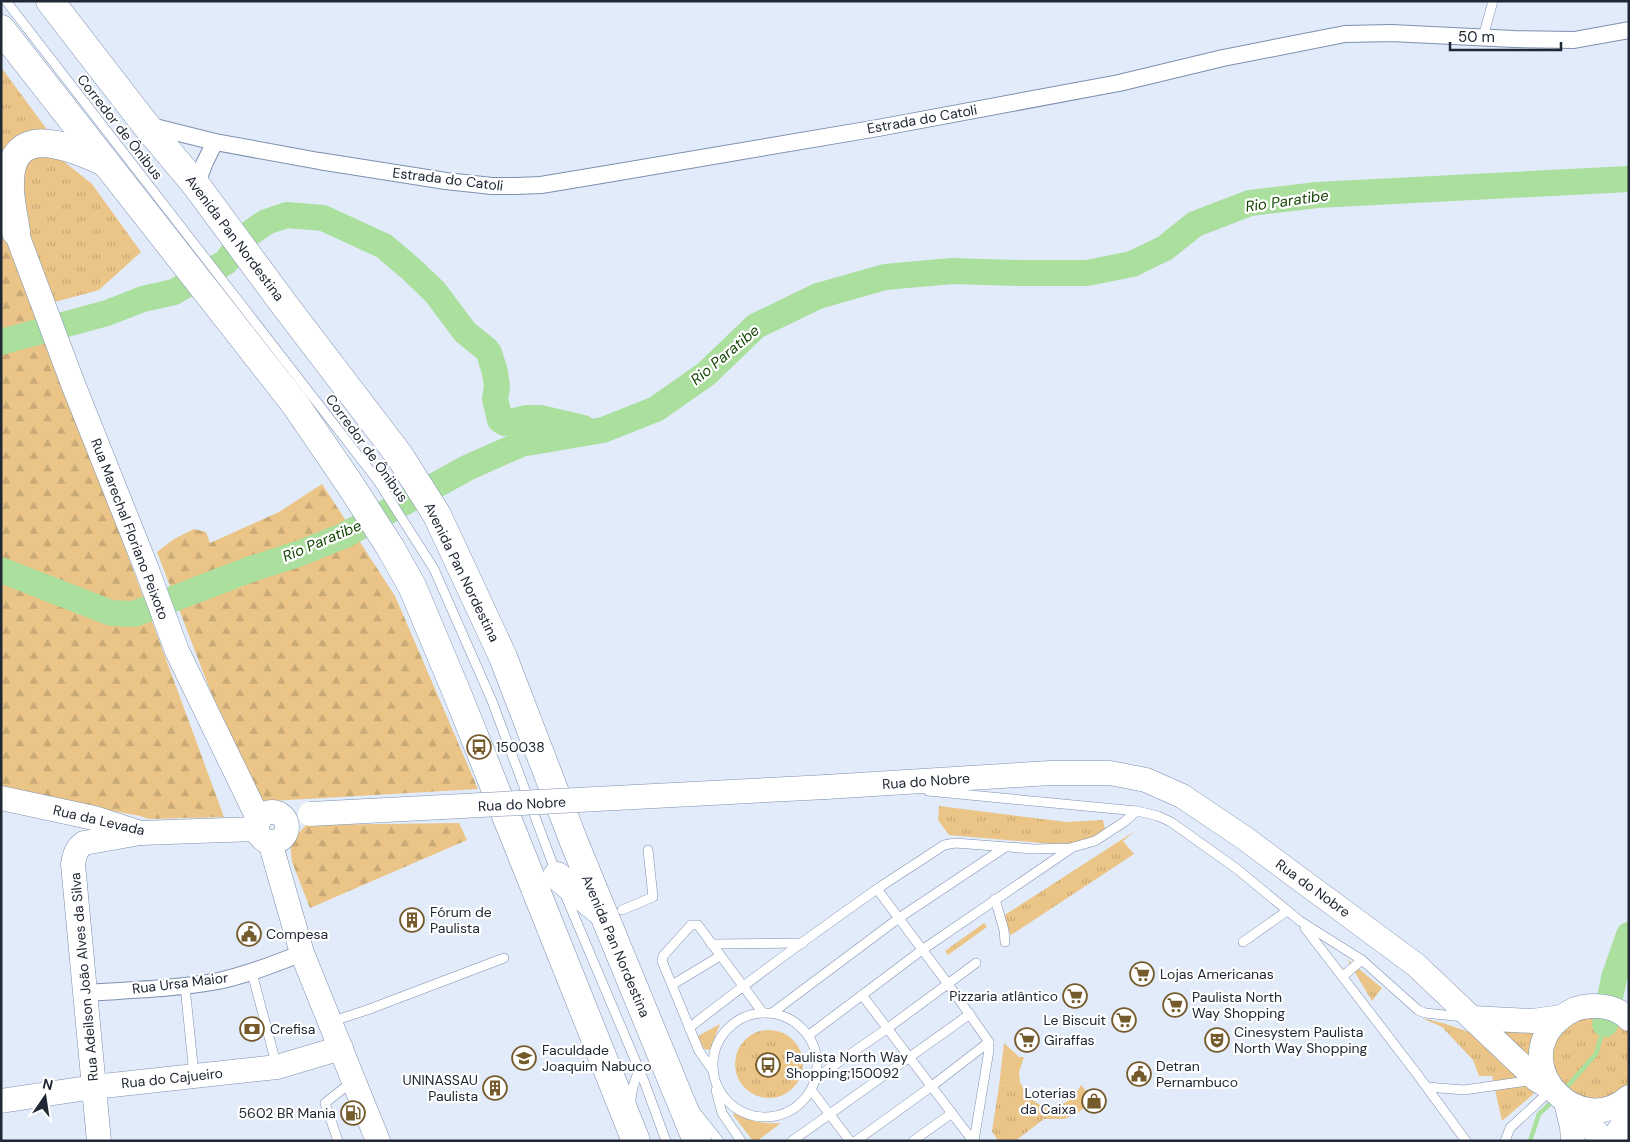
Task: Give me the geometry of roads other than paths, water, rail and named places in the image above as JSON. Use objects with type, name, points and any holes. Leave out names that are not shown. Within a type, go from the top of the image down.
[{"type":"highway","name":"Avenida Pan Nordestina","points":[[50,1],[145,124],[200,191],[399,455],[437,515],[503,657],[612,911],[697,1141]]},
{"type":"highway","points":[[1,29],[104,161],[166,223],[211,282],[295,404],[359,476],[399,538],[412,586],[632,1130]]},
{"type":"highway","points":[[16,232],[10,183],[13,162],[17,154],[34,144],[46,142],[104,161]]},
{"type":"highway","points":[[1,190],[16,232]]},
{"type":"highway","points":[[557,876],[612,911]]},
{"type":"main road","name":"Rua Marechal Floriano Peixoto","points":[[16,232],[58,345],[166,617],[177,652],[280,823],[302,953],[378,1141]]},
{"type":"main road","name":"Rua do Nobre","points":[[280,823],[1050,773],[1110,773],[1146,780],[1182,796],[1243,837],[1416,965],[1605,1141]]},
{"type":"main road","name":"Rua da Levada","points":[[1,798],[96,830],[140,833],[280,823]]},
{"type":"main road","name":"Rua Adeilson João Alves da Silva","points":[[96,830],[77,849],[74,864],[99,1141]]},
{"type":"main road","points":[[1472,1018],[1533,1022],[1561,1017],[1576,1009],[1592,1005],[1608,1007],[1626,1016]]},
{"type":"main road","points":[[1561,1017],[1550,1029],[1543,1043],[1542,1059],[1544,1075],[1558,1096],[1572,1128],[1573,1141]]},
{"type":"main road","name":"Rua do Cajueiro","points":[[1,1101],[94,1087],[277,1067],[341,1048]]},
{"type":"main road","points":[[1558,1096],[1578,1107],[1590,1110],[1614,1106],[1629,1097]]},
{"type":"main road","points":[[1612,1141],[1629,1115]]},
{"type":"main road","points":[[1627,1141],[1629,1123]]},
{"type":"street","name":"Estrada do Catoli","points":[[145,124],[215,142],[446,181],[492,186],[541,185],[878,128],[1100,87],[1223,58],[1345,34],[1391,33],[1574,40],[1629,30]]},
{"type":"street","points":[[200,191],[204,162],[215,142]]},
{"type":"street","name":"Rua Ursa Maior","points":[[85,993],[184,986],[219,981],[252,973],[302,953]]},
{"type":"lane","name":"Corredor de Ônibus","points":[[6,1],[166,223]]},
{"type":"lane","points":[[1483,37],[1493,1]]},
{"type":"lane","points":[[399,538],[434,569],[492,701],[557,876],[639,1069],[666,1141]]},
{"type":"lane","points":[[872,784],[1137,811],[1158,816],[1171,822],[1238,869],[1300,921],[1362,960],[1418,1010],[1425,1013],[1472,1018]]},
{"type":"lane","points":[[809,1035],[922,950],[1070,848],[1094,840],[1124,822],[1137,811]]},
{"type":"lane","points":[[689,1028],[802,942],[944,845],[955,843],[1004,848],[1070,848]]},
{"type":"lane","points":[[767,1013],[899,918],[1004,848]]},
{"type":"lane","points":[[612,911],[653,897],[648,850]]},
{"type":"lane","points":[[877,889],[970,1014],[988,1042],[989,1050],[974,1141]]},
{"type":"lane","points":[[996,899],[1005,942]]},
{"type":"lane","points":[[1243,942],[1287,911]]},
{"type":"lane","points":[[1300,921],[1466,1141]]},
{"type":"lane","points":[[713,1071],[699,1051],[662,959],[691,925],[696,924],[742,986],[767,1013]]},
{"type":"lane","points":[[712,944],[802,942]]},
{"type":"lane","points":[[672,985],[720,956]]},
{"type":"lane","points":[[330,1022],[367,1010],[504,958]]},
{"type":"lane","points":[[1343,976],[1362,960]]},
{"type":"lane","points":[[817,1078],[976,963]]},
{"type":"lane","points":[[252,973],[277,1067]]},
{"type":"lane","points":[[184,986],[194,1075]]},
{"type":"lane","points":[[862,995],[974,1141]]},
{"type":"lane","points":[[714,1082],[723,1097],[741,1112],[756,1117],[772,1118],[788,1113],[802,1104],[812,1091],[817,1078],[816,1048],[809,1035],[799,1025],[786,1017],[767,1013],[751,1015],[740,1020],[726,1032],[716,1047],[713,1059],[714,1082],[722,1113],[741,1141]]},
{"type":"lane","points":[[792,1141],[970,1014]]},
{"type":"lane","points":[[856,1141],[932,1086],[988,1042]]},
{"type":"lane","points":[[632,1130],[633,1088],[639,1069]]},
{"type":"lane","points":[[338,1141],[325,1103],[354,1081]]},
{"type":"lane","points":[[1427,1087],[1558,1096]]},
{"type":"lane","points":[[812,1091],[850,1141]]},
{"type":"lane","points":[[679,1094],[719,1141]]},
{"type":"lane","points":[[1505,1141],[1510,1128],[1558,1096]]},
{"type":"lane","points":[[913,1141],[952,1113]]},
{"type":"waterway","name":"Rio Paratibe","points":[[1,570],[111,613],[134,614],[343,536],[469,467],[521,444],[603,430],[656,409],[706,374],[756,326],[818,296],[885,277],[952,271],[1087,273],[1132,264],[1165,248],[1195,224],[1250,203],[1317,195],[1629,179]]},
{"type":"waterway","points":[[1,342],[107,313],[143,299],[174,292],[226,262],[243,238],[266,222],[287,215],[323,218],[384,246],[435,292],[465,332],[486,349],[495,372],[497,387],[495,399],[500,420],[505,423],[527,418],[540,418],[583,428]]},
{"type":"waterway","name":"Rio Paratibe","points":[[1605,1024],[1614,978],[1629,935]]},
{"type":"waterway","points":[[1565,1089],[1596,1054],[1605,1024]]},
{"type":"waterway","points":[[1530,1141],[1539,1114],[1554,1100]]},
{"type":"place","name":"150038","points":[[479,747]]},
{"type":"place","name":"Fórum de Paulista","points":[[412,920]]},
{"type":"place","name":"Compesa","points":[[249,934]]},
{"type":"place","name":"Lojas Americanas","points":[[1142,974]]},
{"type":"place","name":"Pizzaria atlântico","points":[[1075,996]]},
{"type":"place","name":"Paulista North Way Shopping","points":[[1175,1005]]},
{"type":"place","name":"Le Biscuit","points":[[1124,1020]]},
{"type":"place","name":"Crefisa","points":[[252,1029]]},
{"type":"place","name":"Giraffas","points":[[1027,1040]]},
{"type":"place","name":"Cinesystem Paulista North Way Shopping","points":[[1217,1040]]},
{"type":"place","name":"Faculdade Joaquim Nabuco","points":[[524,1058]]},
{"type":"place","name":"Paulista North Way Shopping;150092","points":[[768,1065]]},
{"type":"place","name":"Detran Pernambuco","points":[[1139,1074]]},
{"type":"place","name":"UNINASSAU Paulista","points":[[495,1088]]},
{"type":"place","name":"Loterias da Caixa","points":[[1094,1101]]},
{"type":"place","name":"5602 BR Mania","points":[[353,1113]]}]
